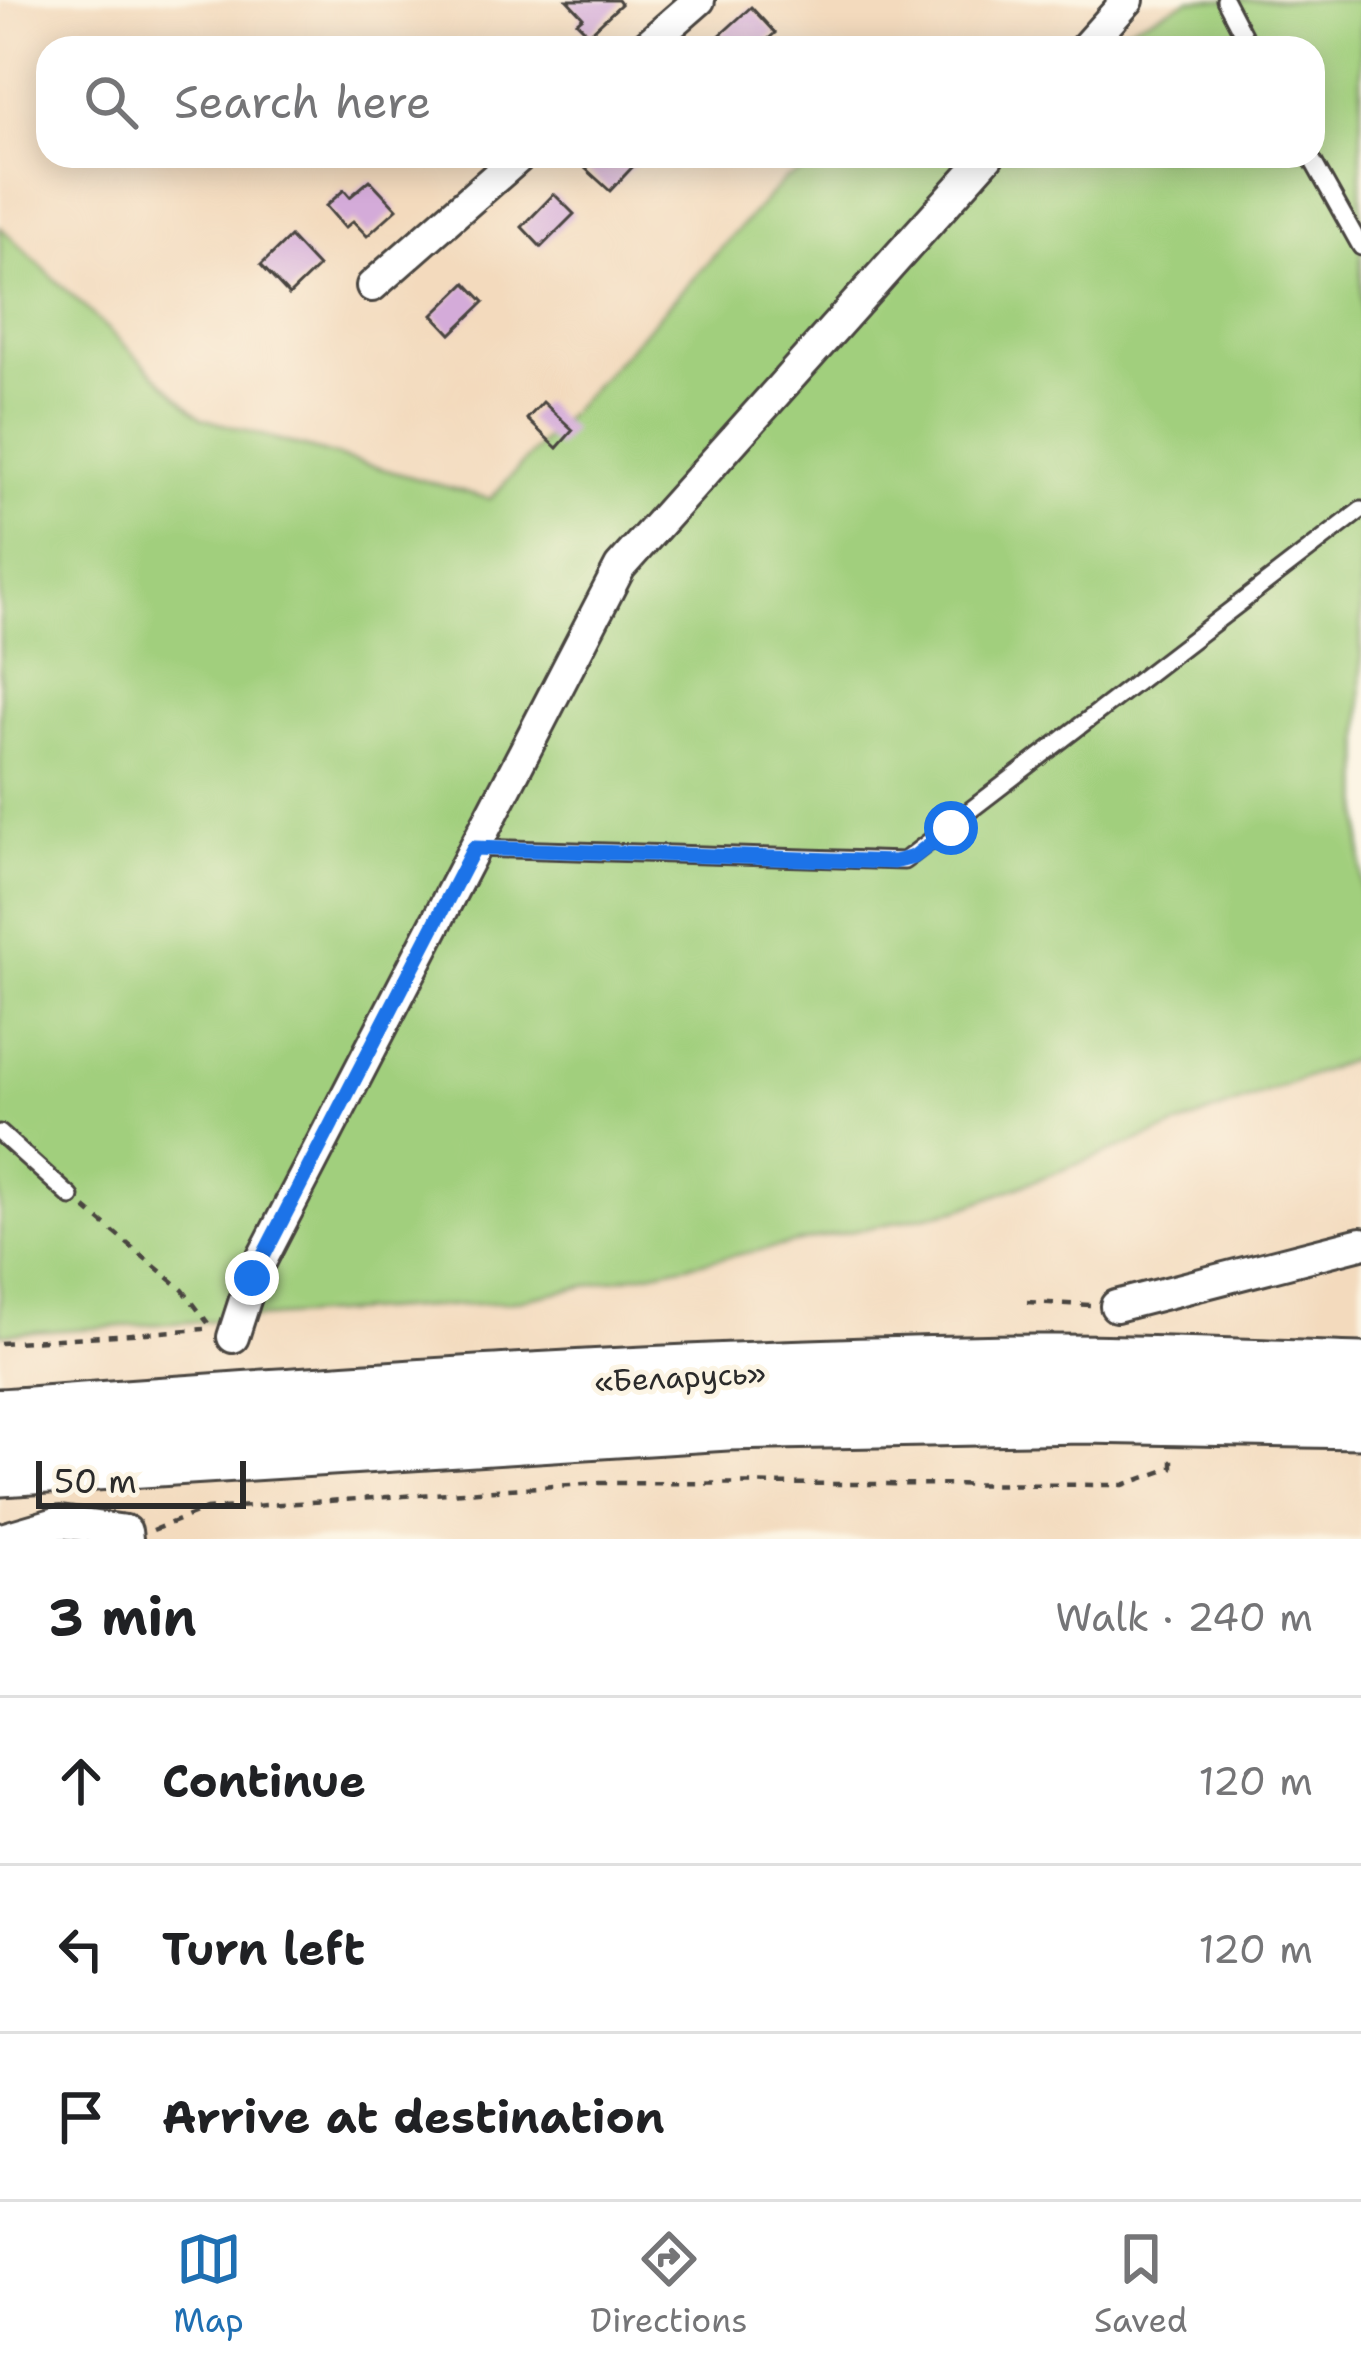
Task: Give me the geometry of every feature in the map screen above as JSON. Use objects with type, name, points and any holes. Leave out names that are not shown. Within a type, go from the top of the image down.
[{"type":"highway","name":"«Беларусь»","points":[[0,1418],[727,1374],[1036,1364],[1361,1372]]},
{"type":"highway","name":"«Беларусь»","points":[[0,1467],[749,1420],[1084,1414],[1361,1419]]},
{"type":"street","points":[[658,36],[699,0]]},
{"type":"street","points":[[1096,36],[1129,0]]},
{"type":"street","points":[[372,286],[506,168]]},
{"type":"street","points":[[233,1337],[252,1278],[620,567],[977,168]]},
{"type":"street","points":[[1116,1306],[1361,1243]]},
{"type":"street","points":[[2,1539],[60,1522],[134,1534]]},
{"type":"lane","points":[[1225,0],[1244,36]]},
{"type":"lane","points":[[1317,168],[1361,248]]},
{"type":"lane","points":[[474,848],[904,861],[1361,510]]},
{"type":"lane","points":[[0,1132],[71,1197]]},
{"type":"path","points":[[0,1342],[212,1328],[183,1290],[71,1197]]},
{"type":"path","points":[[1027,1302],[1116,1306]]},
{"type":"path","points":[[134,1534],[206,1509],[600,1483],[1123,1485],[1172,1468],[1173,1443]]},
{"type":"green space","points":[[1190,0],[1361,0],[1361,1056],[960,1209],[508,1302],[0,1334],[0,227],[201,418],[490,499],[784,180],[811,168],[1325,168],[1325,36],[1109,36]]},
{"type":"building","points":[[567,0],[618,0],[621,4],[589,34],[577,22],[583,17]]},
{"type":"building","points":[[751,7],[775,33],[772,36],[719,36]]},
{"type":"building","points":[[587,168],[632,168],[610,191]]},
{"type":"building","points":[[370,180],[397,209],[367,236],[353,221],[345,228],[326,206],[344,190],[350,197]]},
{"type":"building","points":[[554,194],[574,214],[541,247],[522,227]]},
{"type":"building","points":[[290,237],[318,267],[289,295],[261,265]]},
{"type":"building","points":[[466,283],[484,302],[451,334],[433,315]]},
{"type":"building","points":[[543,402],[573,430],[557,448],[527,419]]},
{"type":"route","points":[[252,1278],[474,848],[894,862],[914,857],[951,828]]}]
